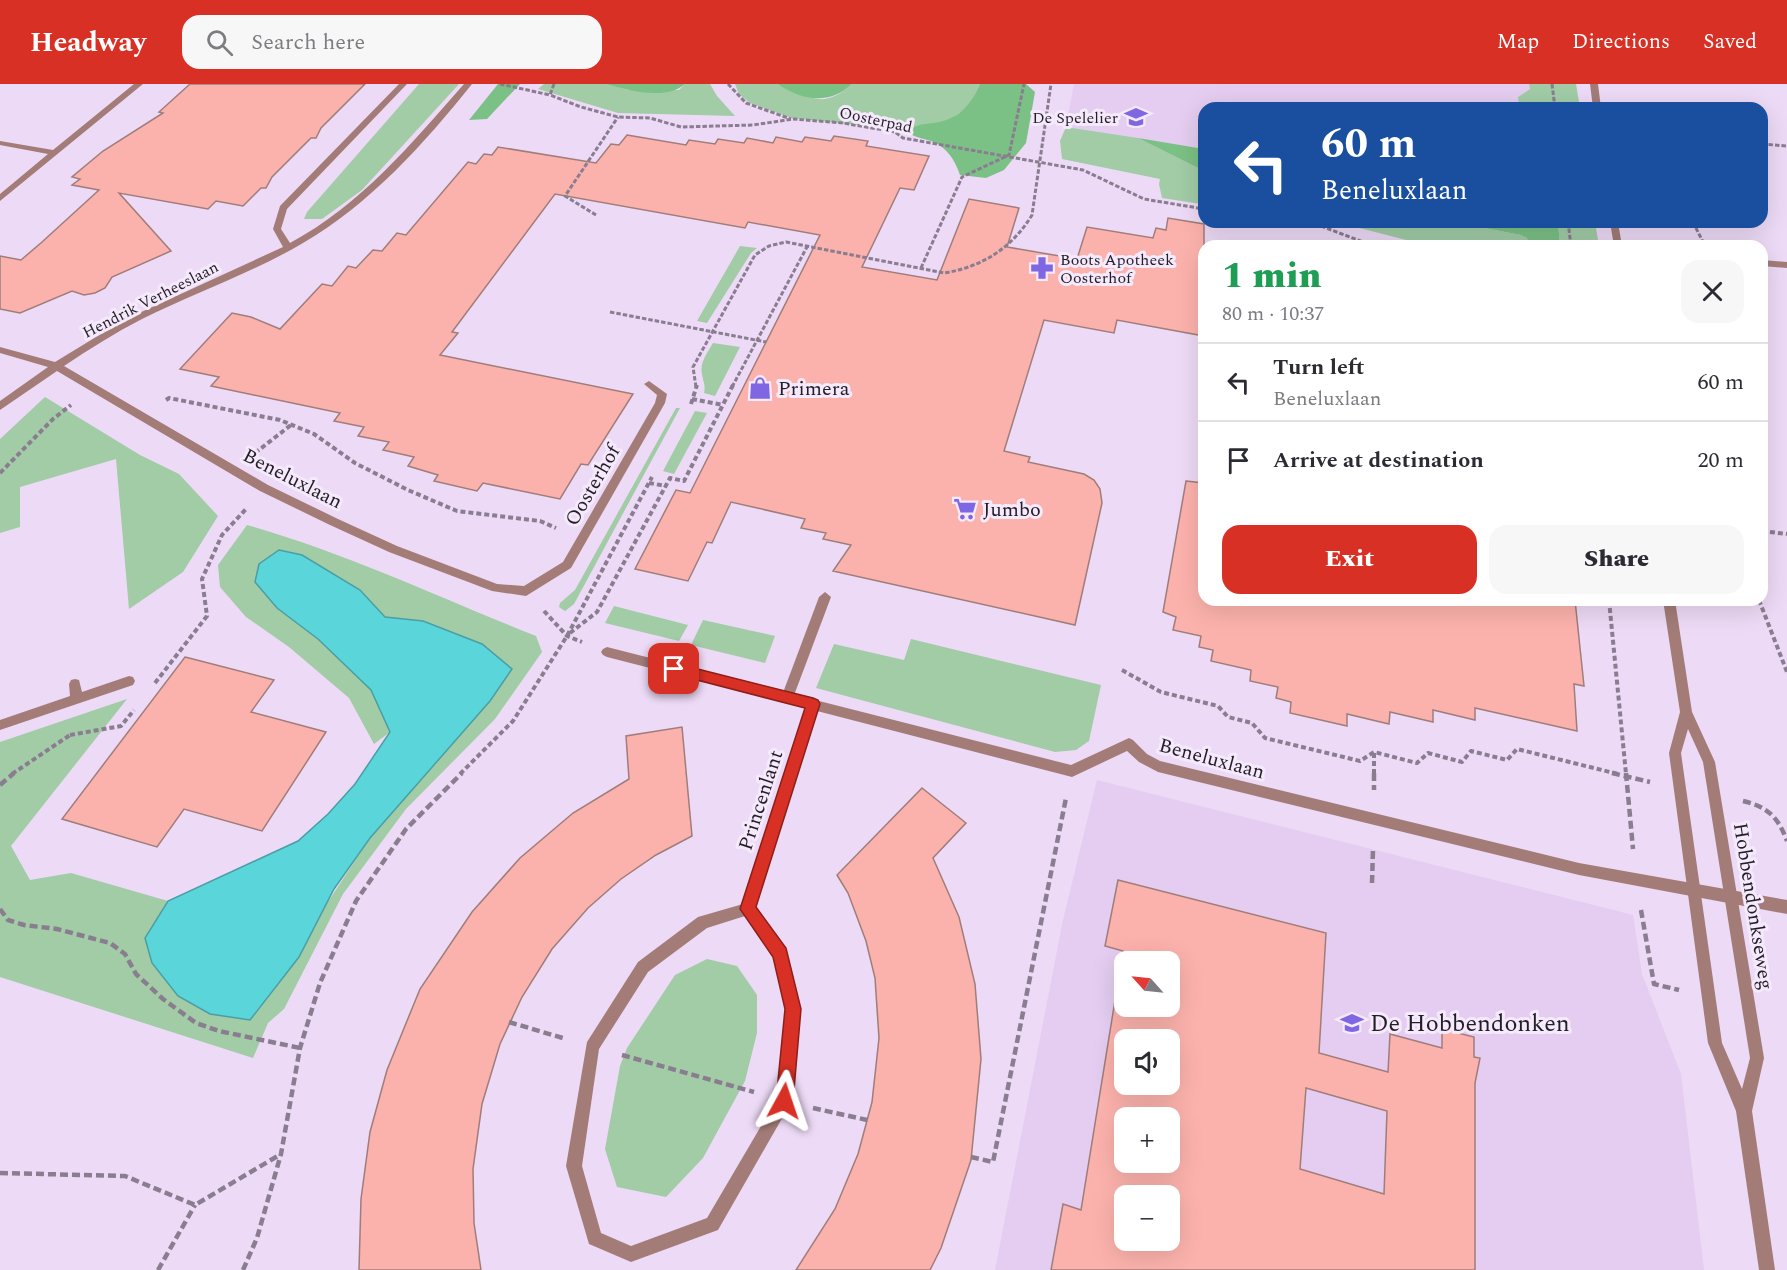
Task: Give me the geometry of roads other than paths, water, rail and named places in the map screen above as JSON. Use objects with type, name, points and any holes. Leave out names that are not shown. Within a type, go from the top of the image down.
[{"type":"street","points":[[0,198],[139,84]]},
{"type":"street","points":[[288,248],[277,229],[283,208],[403,84]]},
{"type":"street","name":"Hendrik Verheeslaan","points":[[0,406],[56,366],[115,330],[288,248],[326,225],[359,200],[468,84]]},
{"type":"street","points":[[1594,84],[1597,102]]},
{"type":"street","points":[[0,143],[55,153]]},
{"type":"street","points":[[1768,263],[1787,265]]},
{"type":"street","name":"Beneluxlaan","points":[[0,350],[56,366],[264,488],[393,549],[496,588],[526,591]]},
{"type":"street","name":"Oosterhof","points":[[526,591],[567,565],[582,540],[660,403],[662,394],[649,384]]},
{"type":"street","points":[[787,698],[825,597]]},
{"type":"street","name":"Hobbendonkseweg","points":[[1670,606],[1686,712],[1709,762],[1757,1058],[1744,1110]]},
{"type":"street","points":[[607,652],[813,704]]},
{"type":"street","points":[[0,725],[129,681]]},
{"type":"street","points":[[75,684],[76,700]]},
{"type":"street","name":"Beneluxlaan","points":[[813,704],[1072,771],[1130,744],[1143,758],[1158,766],[1568,866],[1787,907]]},
{"type":"street","name":"Princenlant","points":[[748,909],[813,704]]},
{"type":"street","name":"Hobbendonkseweg","points":[[1686,712],[1675,753],[1715,1044],[1744,1110],[1767,1270]]},
{"type":"street","points":[[748,909],[780,954],[793,1009],[784,1101],[712,1224],[631,1254],[595,1238],[574,1166],[592,1047],[643,968],[703,922],[748,909]]},
{"type":"place","name":"De Spelelier","points":[[1136,117]]},
{"type":"place","name":"Boots Apotheek Oosterhof","points":[[1042,268]]},
{"type":"place","name":"Primera","points":[[760,388]]},
{"type":"place","name":"Jumbo","points":[[965,509]]},
{"type":"place","name":"De Hobbendonken","points":[[1352,1023]]}]
